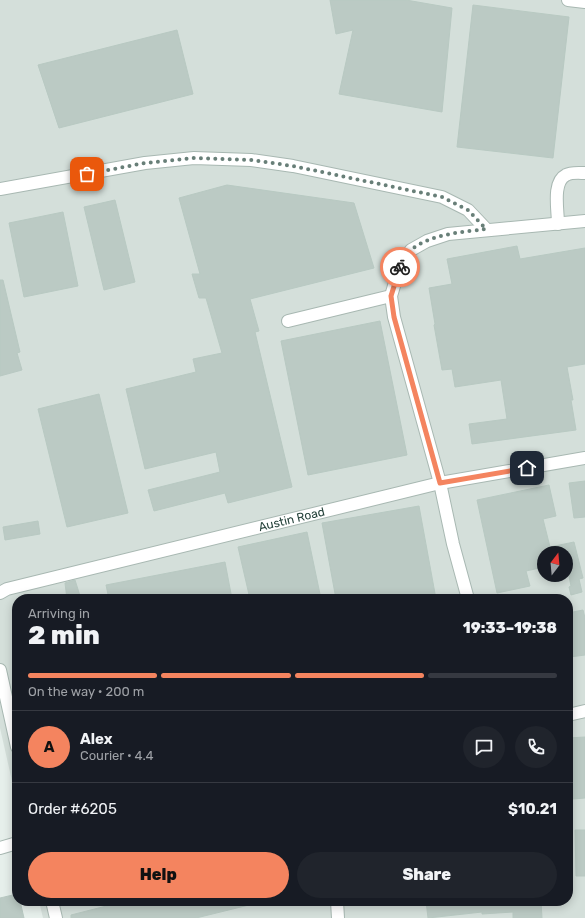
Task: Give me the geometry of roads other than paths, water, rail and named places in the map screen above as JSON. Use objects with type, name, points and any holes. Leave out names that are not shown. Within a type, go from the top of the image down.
[{"type":"street","points":[[568,0],[585,2]]},
{"type":"street","points":[[0,189],[145,163],[194,158],[251,160],[293,166],[442,197],[468,210],[486,229]]},
{"type":"street","points":[[558,224],[557,188],[560,179],[570,173],[585,173]]},
{"type":"street","points":[[467,594],[452,544],[440,483],[394,317],[391,296],[399,269],[411,250],[427,241],[448,234],[486,229],[585,221]]},
{"type":"street","points":[[288,321],[391,296]]},
{"type":"street","name":"Austin Road","points":[[0,593],[14,588],[440,483],[585,458]]},
{"type":"street","points":[[0,670],[12,724]]},
{"type":"street","points":[[573,714],[585,711]]},
{"type":"street","points":[[0,848],[12,844]]},
{"type":"street","points":[[53,906],[56,918]]},
{"type":"street","points":[[337,906],[338,918]]}]
